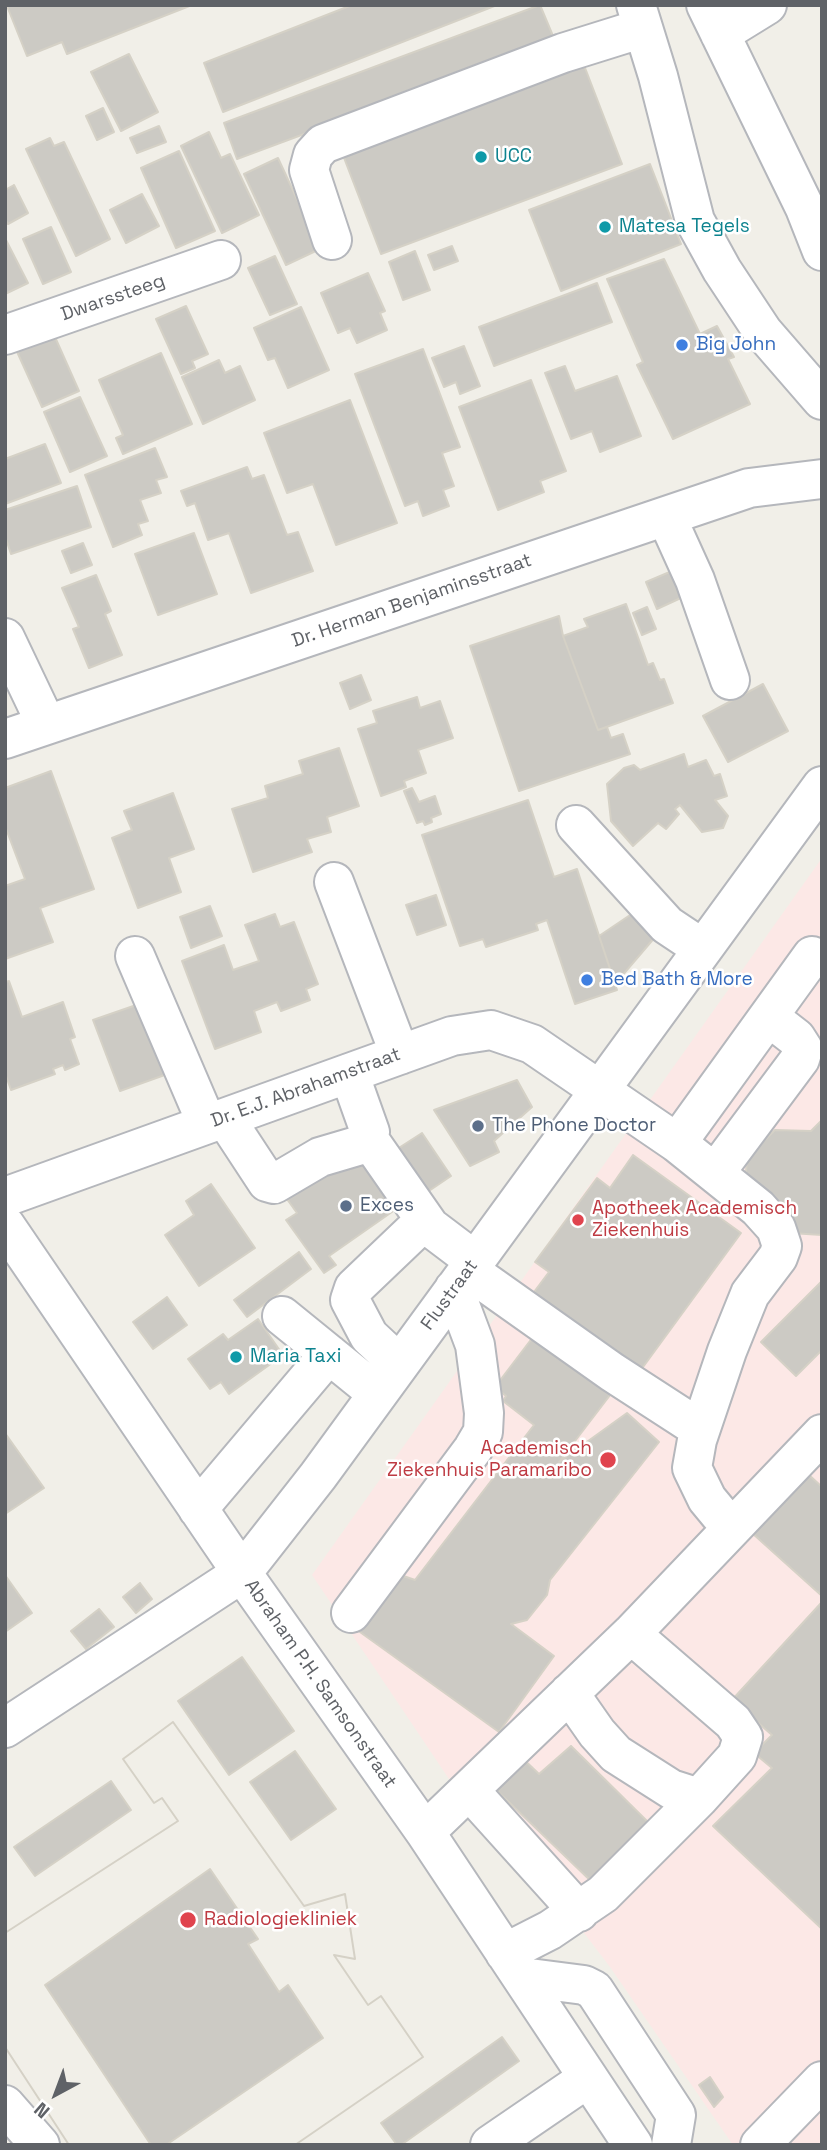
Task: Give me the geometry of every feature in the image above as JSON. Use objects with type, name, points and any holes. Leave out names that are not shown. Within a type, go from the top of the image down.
[{"type":"street","points":[[767,5],[713,20],[805,208],[822,251]]},
{"type":"street","points":[[332,240],[309,170],[313,155],[323,144],[563,53],[639,17],[658,76],[695,221],[722,271],[763,332],[822,400]]},
{"type":"street","name":"Dwarssteeg","points":[[5,335],[221,260]]},
{"type":"street","name":"Dr. Herman Benjaminsstraat","points":[[5,739],[749,488],[822,479]]},
{"type":"street","points":[[666,516],[695,580],[730,680]]},
{"type":"street","points":[[5,638],[46,724]]},
{"type":"street","name":"Flustraat","points":[[5,1728],[242,1573],[318,1476],[703,949],[818,800]]},
{"type":"street","points":[[576,825],[667,925],[703,949]]},
{"type":"street","points":[[334,882],[400,1055]]},
{"type":"street","points":[[135,956],[216,1121],[270,1184],[320,1157],[364,1144],[370,1132],[349,1073]]},
{"type":"street","points":[[677,1143],[812,956]]},
{"type":"street","points":[[715,1173],[800,1059],[803,1049],[796,1038],[769,1017]]},
{"type":"street","name":"Dr. E.J. Abrahamstraat","points":[[5,1197],[452,1036],[491,1030],[532,1044],[601,1089],[715,1173],[758,1208],[776,1228],[782,1246],[778,1257],[750,1294],[700,1429]]},
{"type":"street","points":[[368,1138],[430,1227],[466,1273],[700,1429],[692,1468],[707,1499],[731,1528]]},
{"type":"street","name":"Abraham P.H. Samsonstraat","points":[[5,1225],[242,1573],[425,1832],[633,2145]]},
{"type":"street","points":[[388,1379],[350,1300],[354,1288],[419,1226],[430,1227]]},
{"type":"street","points":[[351,1613],[474,1449],[483,1432],[484,1413],[466,1273]]},
{"type":"street","points":[[282,1316],[329,1354],[388,1379]]},
{"type":"street","points":[[198,1509],[329,1354]]},
{"type":"street","points":[[425,1832],[631,1634],[822,1434]]},
{"type":"street","points":[[513,1965],[603,1895],[737,1756],[743,1737],[733,1722],[631,1634]]},
{"type":"street","points":[[569,1693],[597,1733],[617,1754],[671,1789],[699,1798]]},
{"type":"street","points":[[469,1790],[579,1912]]},
{"type":"street","points":[[513,1965],[594,1990],[676,2115],[671,2145]]},
{"type":"street","points":[[490,2145],[588,2078]]},
{"type":"street","points":[[761,2145],[822,2081]]},
{"type":"street","points":[[5,2105],[40,2145]]},
{"type":"shaded area","name":"Academisch Ziekenhuis Paramaribo","points":[[822,858],[822,2145],[733,2145],[610,1967],[461,1772],[449,1779],[312,1575]]},
{"type":"building","points":[[192,5],[67,54],[62,42],[27,56],[7,6]]},
{"type":"building","points":[[352,5],[497,5],[223,112],[204,63]]},
{"type":"building","points":[[540,5],[553,36],[380,101],[382,105],[237,159],[224,123]]},
{"type":"building","points":[[129,54],[158,112],[121,131],[91,72]]},
{"type":"building","name":"UCC","points":[[582,60],[622,164],[381,254],[341,150]]},
{"type":"building","points":[[103,108],[114,132],[97,140],[86,116]]},
{"type":"building","points":[[159,126],[166,142],[137,153],[130,138]]},
{"type":"building","points":[[209,132],[221,158],[230,154],[259,215],[222,233],[181,146]]},
{"type":"building","points":[[50,138],[54,146],[64,142],[110,239],[76,256],[26,149]]},
{"type":"building","points":[[179,151],[215,231],[176,248],[141,168]]},
{"type":"building","points":[[278,158],[320,249],[286,265],[244,174]]},
{"type":"building","name":"Matesa Tegels","points":[[650,164],[681,244],[561,291],[529,210]]},
{"type":"building","points":[[14,185],[28,213],[8,224],[5,219],[5,190]]},
{"type":"building","points":[[142,194],[159,226],[126,243],[110,210]]},
{"type":"building","points":[[51,227],[71,272],[43,284],[23,239]]},
{"type":"building","points":[[5,238],[28,283],[5,294]]},
{"type":"building","points":[[452,246],[458,261],[434,270],[428,255]]},
{"type":"building","points":[[415,251],[430,290],[403,300],[389,262]]},
{"type":"building","points":[[275,256],[297,304],[270,315],[248,268]]},
{"type":"building","name":"Big John","points":[[664,259],[700,334],[717,326],[734,357],[728,359],[750,404],[673,439],[637,365],[643,362],[607,279]]},
{"type":"building","points":[[368,273],[385,311],[380,313],[387,330],[357,343],[350,328],[338,333],[321,293]]},
{"type":"building","points":[[597,283],[612,322],[494,366],[479,327]]},
{"type":"building","points":[[186,306],[208,354],[192,361],[195,368],[181,374],[156,319]]},
{"type":"building","points":[[301,307],[329,370],[288,388],[275,358],[268,360],[254,328]]},
{"type":"building","points":[[51,328],[79,391],[42,407],[14,345]]},
{"type":"building","points":[[464,346],[480,386],[460,394],[456,382],[444,387],[432,358]]},
{"type":"building","points":[[423,349],[460,447],[442,453],[454,486],[443,490],[449,506],[423,516],[418,501],[405,506],[355,374]]},
{"type":"building","points":[[161,353],[192,424],[123,454],[116,438],[123,435],[99,380]]},
{"type":"building","points":[[219,360],[225,373],[240,366],[255,400],[203,424],[182,377]]},
{"type":"building","points":[[565,366],[575,391],[617,376],[641,436],[600,452],[592,431],[571,439],[545,373]]},
{"type":"building","points":[[531,380],[566,471],[540,481],[544,492],[498,510],[459,407]]},
{"type":"building","points":[[80,397],[107,456],[70,472],[44,412]]},
{"type":"building","points":[[350,400],[397,523],[336,545],[313,484],[287,493],[264,433]]},
{"type":"building","points":[[45,444],[61,483],[5,504],[5,459]]},
{"type":"building","points":[[155,448],[167,477],[156,480],[161,493],[140,500],[148,521],[138,524],[142,535],[113,547],[85,475]]},
{"type":"building","points":[[247,467],[252,479],[264,475],[287,535],[298,532],[313,571],[251,593],[229,533],[208,540],[195,503],[187,506],[181,491]]},
{"type":"building","points":[[77,486],[91,527],[11,554],[5,536],[5,510]]},
{"type":"building","points":[[194,533],[217,594],[158,615],[135,554]]},
{"type":"building","points":[[83,543],[92,565],[71,573],[62,551]]},
{"type":"building","points":[[672,571],[683,597],[657,609],[646,582]]},
{"type":"building","points":[[96,575],[111,611],[105,614],[122,655],[89,668],[73,629],[79,627],[62,588]]},
{"type":"building","points":[[626,604],[648,665],[653,663],[660,680],[664,679],[673,703],[598,730],[563,636],[588,627],[584,619]]},
{"type":"building","points":[[647,607],[656,629],[642,635],[633,613]]},
{"type":"building","points":[[559,616],[563,636],[598,730],[607,727],[611,738],[623,734],[630,754],[519,791],[470,646]]},
{"type":"building","points":[[361,675],[371,700],[350,709],[340,683]]},
{"type":"building","points":[[763,684],[788,731],[728,762],[703,716]]},
{"type":"building","points":[[417,697],[420,708],[440,701],[453,738],[418,750],[426,773],[404,781],[406,787],[381,796],[358,729],[377,723],[373,711]]},
{"type":"building","points":[[339,748],[359,806],[327,817],[331,832],[307,839],[312,852],[253,872],[232,809],[268,798],[265,786],[303,774],[299,761]]},
{"type":"building","points":[[684,754],[688,767],[706,760],[714,776],[720,774],[727,796],[715,800],[728,816],[723,828],[702,832],[680,805],[675,809],[679,814],[666,829],[658,823],[633,846],[611,821],[607,784],[624,768],[634,765],[640,770]]},
{"type":"building","points":[[51,771],[94,889],[40,908],[53,942],[5,959],[5,886],[25,879],[5,826],[5,788]]},
{"type":"building","points":[[412,788],[419,802],[435,796],[441,814],[431,818],[432,822],[425,825],[423,821],[417,823],[404,791]]},
{"type":"building","points":[[173,793],[194,849],[169,858],[181,892],[138,908],[112,838],[132,830],[124,811]]},
{"type":"building","points":[[528,800],[554,877],[577,869],[617,990],[575,1004],[547,920],[536,924],[538,930],[486,947],[483,939],[460,946],[422,835]]},
{"type":"building","points":[[436,895],[446,925],[417,935],[406,905]]},
{"type":"building","points":[[210,906],[222,936],[191,948],[180,917]]},
{"type":"building","points":[[636,911],[656,936],[615,984],[599,936]]},
{"type":"building","points":[[275,914],[280,927],[294,922],[318,984],[306,989],[310,1000],[281,1011],[277,1002],[254,1011],[261,1032],[215,1049],[182,961],[224,945],[233,970],[259,961],[245,925]]},
{"type":"building","points":[[9,981],[22,1017],[63,1002],[75,1037],[70,1039],[79,1064],[65,1070],[63,1065],[53,1069],[55,1074],[11,1090],[5,1073],[5,982]]},
{"type":"building","points":[[142,1003],[173,1072],[120,1091],[93,1020]]},
{"type":"building","name":"The Phone Doctor","points":[[517,1080],[532,1107],[494,1141],[499,1152],[470,1166],[434,1110]]},
{"type":"building","points":[[822,1120],[822,1235],[791,1233],[745,1187],[747,1157],[775,1130],[811,1131]]},
{"type":"building","points":[[422,1133],[451,1176],[420,1197],[391,1153]]},
{"type":"building","name":"Exces","points":[[371,1146],[409,1200],[329,1256],[336,1265],[324,1273],[286,1220],[297,1213],[279,1188]]},
{"type":"building","points":[[633,1155],[741,1233],[635,1378],[528,1300],[549,1272],[535,1262],[597,1178],[610,1188]]},
{"type":"building","points":[[211,1184],[255,1248],[199,1286],[165,1235],[194,1215],[186,1201]]},
{"type":"building","points":[[299,1252],[311,1269],[247,1317],[234,1300]]},
{"type":"building","points":[[822,1281],[822,1350],[796,1376],[761,1342]]},
{"type":"building","points":[[167,1297],[187,1325],[153,1349],[133,1322]]},
{"type":"building","name":"Maria Taxi","points":[[258,1319],[283,1355],[229,1394],[221,1382],[210,1389],[188,1359],[223,1334],[228,1340]]},
{"type":"building","points":[[533,1337],[617,1386],[559,1462],[627,1413],[659,1442],[550,1580],[547,1595],[527,1620],[511,1624],[554,1656],[499,1732],[353,1627],[392,1572],[415,1580],[534,1425],[503,1401],[506,1396],[495,1387]]},
{"type":"building","points":[[5,1433],[44,1488],[5,1514]]},
{"type":"building","points":[[808,1474],[822,1487],[822,1596],[752,1533]]},
{"type":"building","points":[[5,1575],[32,1613],[5,1632]]},
{"type":"building","points":[[140,1583],[152,1599],[136,1613],[123,1597]]},
{"type":"building","points":[[822,1602],[822,1929],[713,1826],[772,1768],[754,1753],[772,1735],[732,1700]]},
{"type":"building","points":[[99,1609],[114,1627],[86,1649],[71,1631]]},
{"type":"building","points":[[242,1657],[294,1731],[229,1775],[178,1701]]},
{"type":"building","name":"Radiologiekliniek","points":[[173,1722],[304,1906],[345,1894],[355,1959],[334,1955],[368,2005],[381,1996],[423,2057],[295,2145],[166,2145],[323,2038],[288,1985],[279,1992],[248,1944],[258,1939],[210,1869],[45,1985],[151,2145],[69,2145],[5,2047],[5,1933],[178,1821],[162,1798],[154,1803],[123,1759]]},
{"type":"building","name":"Radiologiekliniek","points":[[173,1722],[304,1906],[345,1894],[355,1959],[334,1955],[368,2005],[381,1996],[423,2057],[295,2145],[69,2145],[5,2047],[5,1933],[178,1821],[162,1798],[154,1803],[123,1759]]},
{"type":"building","points":[[571,1746],[651,1825],[594,1884],[489,1783],[518,1754],[539,1774]]},
{"type":"building","points":[[295,1751],[336,1809],[291,1840],[250,1782]]},
{"type":"building","points":[[111,1781],[131,1810],[35,1876],[14,1847]]},
{"type":"building","points":[[502,2037],[519,2061],[401,2145],[397,2145],[381,2123]]},
{"type":"building","points":[[710,2077],[723,2097],[714,2107],[699,2085]]},
{"type":"place","name":"UCC","points":[[481,157]]},
{"type":"place","name":"Matesa Tegels","points":[[605,227]]},
{"type":"place","name":"Big John","points":[[682,345]]},
{"type":"place","name":"Bed Bath & More","points":[[587,980]]},
{"type":"place","name":"The Phone Doctor","points":[[478,1126]]},
{"type":"place","name":"Exces","points":[[346,1206]]},
{"type":"place","name":"Apotheek Academisch Ziekenhuis","points":[[578,1220]]},
{"type":"place","name":"Maria Taxi","points":[[236,1357]]},
{"type":"place","name":"Academisch Ziekenhuis Paramaribo","points":[[608,1460]]},
{"type":"place","name":"Radiologiekliniek","points":[[188,1920]]}]
